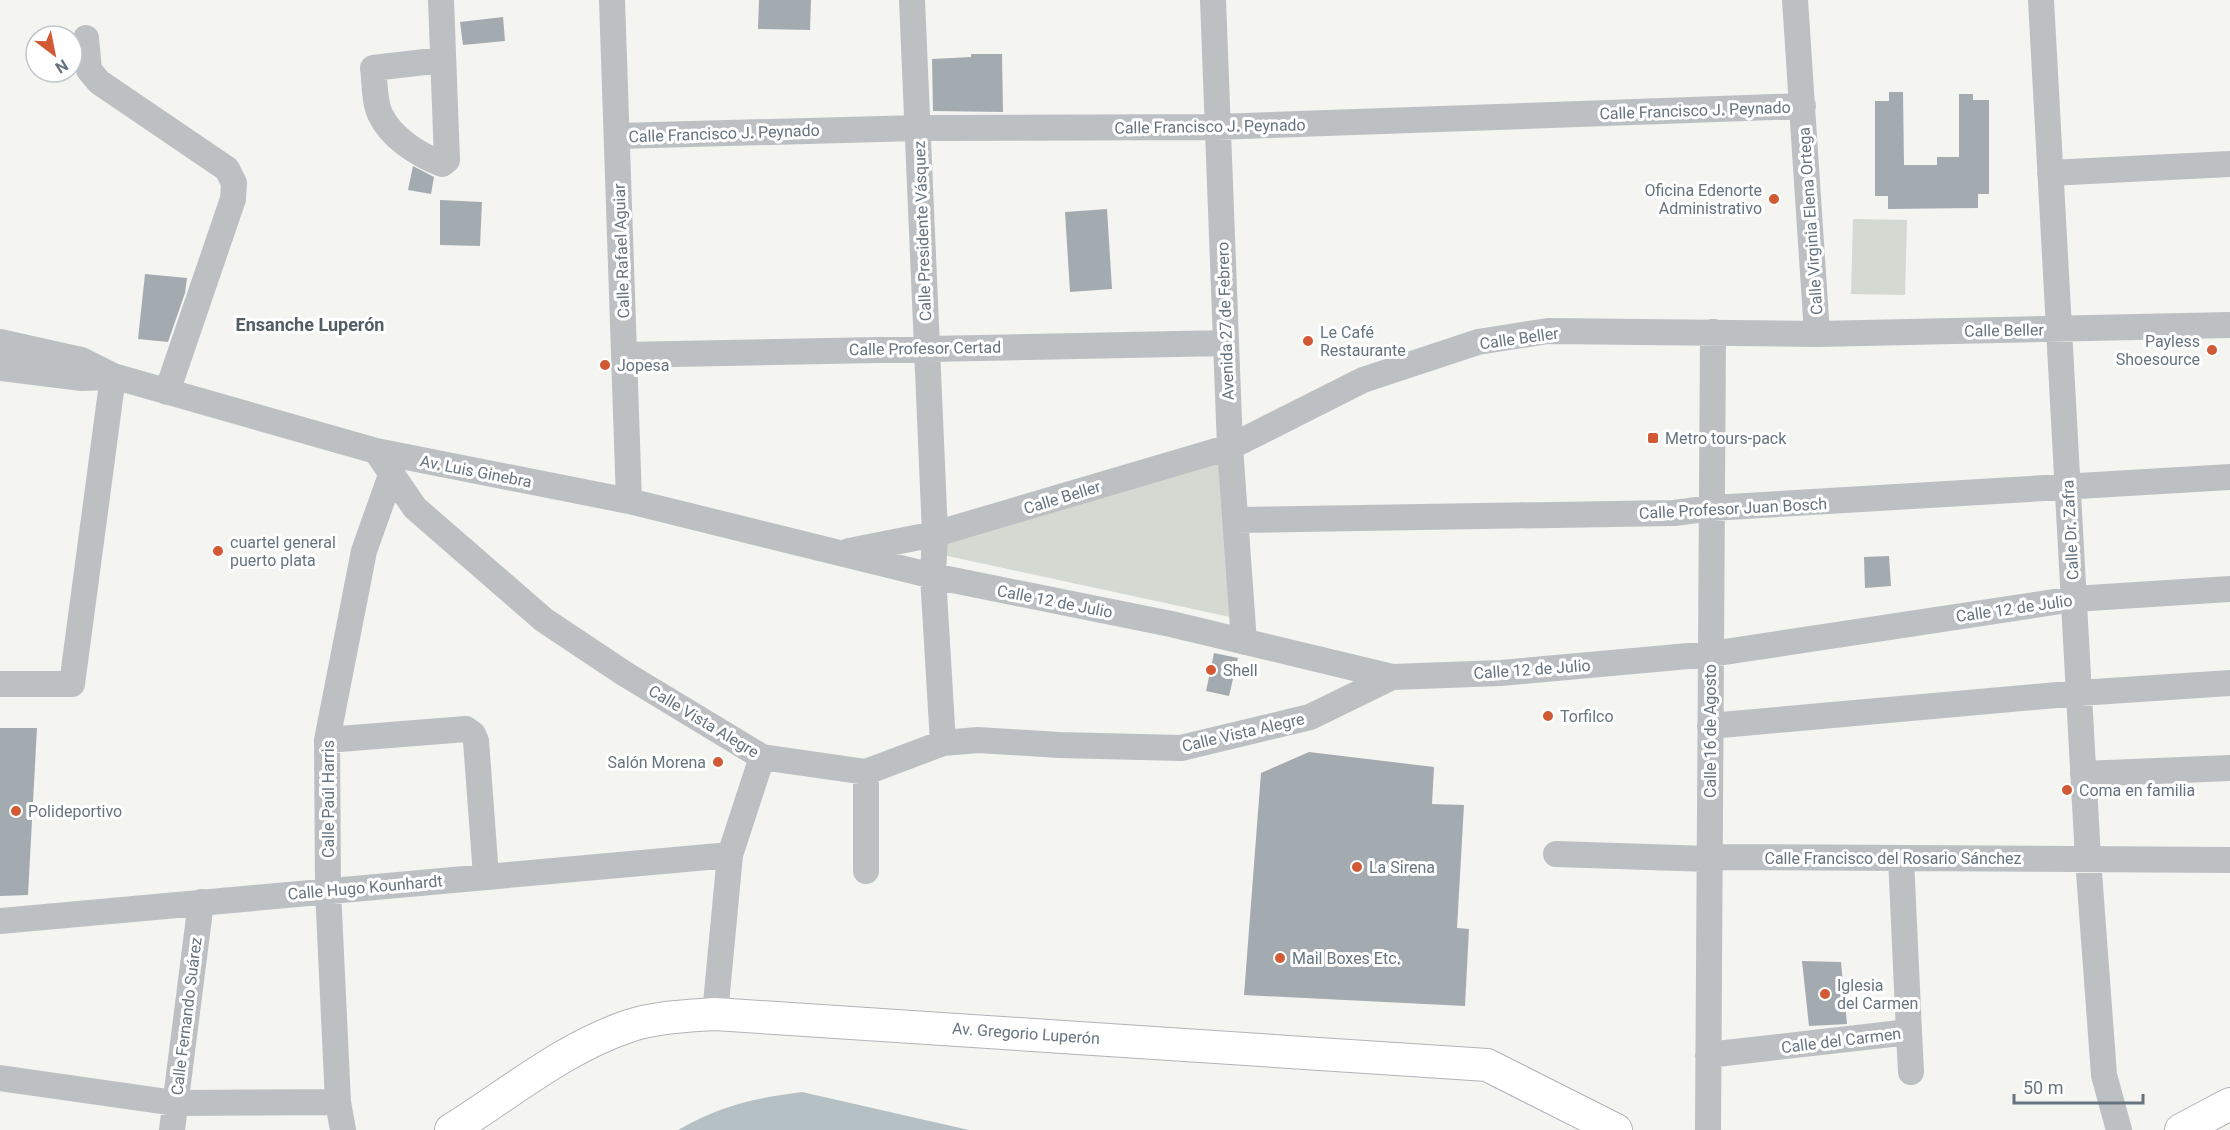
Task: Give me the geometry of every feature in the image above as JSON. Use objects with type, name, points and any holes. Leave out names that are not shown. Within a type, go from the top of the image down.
[{"type":"main road","name":"Av. Gregorio Luperón","points":[[451,1130],[537,1072],[582,1046],[629,1026],[657,1019],[715,1014],[1487,1065],[1616,1130]]},
{"type":"main road","points":[[2181,1130],[2230,1104]]},
{"type":"street","points":[[441,0],[442,60]]},
{"type":"street","name":"Calle Rafael Aguiar","points":[[612,0],[629,501]]},
{"type":"street","name":"Calle Presidente Vásquez","points":[[912,0],[935,534],[933,576]]},
{"type":"street","name":"Avenida 27 de Febrero","points":[[1213,0],[1216,128],[1230,447],[1244,642]]},
{"type":"street","name":"Calle Virginia Elena Ortega","points":[[1795,0],[1817,334]]},
{"type":"street","name":"Calle Dr. Zafra","points":[[2041,0],[2088,859],[2104,1075],[2119,1130]]},
{"type":"street","points":[[86,38],[89,70],[99,82],[227,169],[234,183],[233,199],[167,392]]},
{"type":"street","name":"Calle Francisco J. Peynado","points":[[617,136],[918,128],[1216,128],[1803,106]]},
{"type":"street","points":[[2050,173],[2230,164]]},
{"type":"street","name":"Calle Beller","points":[[843,552],[935,534],[1230,447],[1363,380],[1478,342],[1548,331],[1817,334],[2230,325]]},
{"type":"street","name":"Calle 16 de Agosto","points":[[1708,1130],[1713,332]]},
{"type":"street","name":"Av. Luis Ginebra","points":[[0,342],[81,360],[113,376],[376,452],[629,501],[843,552]]},
{"type":"street","name":"Calle Profesor Certad","points":[[624,355],[927,347],[1226,343]]},
{"type":"street","name":"Av. Luis Ginebra","points":[[0,368],[82,378],[113,376]]},
{"type":"street","points":[[0,684],[72,684],[113,376]]},
{"type":"street","name":"Calle Vista Alegre","points":[[376,452],[415,508],[544,620],[625,674],[762,757],[866,772],[943,742],[978,740],[1059,745],[1181,748],[1310,717],[1392,677]]},
{"type":"street","name":"Calle Paúl Harris","points":[[343,1130],[338,1102],[328,890],[327,740],[363,551],[391,475]]},
{"type":"street","name":"Calle Profesor Juan Bosch","points":[[1236,520],[1674,513],[1712,508],[2068,489],[2230,477]]},
{"type":"street","name":"Calle 12 de Julio","points":[[843,552],[933,576],[1171,624],[1392,677],[1501,673],[1711,654],[2074,599],[2230,590]]},
{"type":"street","points":[[933,576],[943,742]]},
{"type":"street","points":[[1710,726],[2079,693],[2230,683]]},
{"type":"street","points":[[327,740],[466,729],[473,734],[476,741],[486,876]]},
{"type":"street","points":[[715,1014],[730,855],[762,757]]},
{"type":"street","points":[[2083,774],[2230,768]]},
{"type":"street","points":[[866,772],[866,871]]},
{"type":"street","name":"Calle Francisco del Rosario Sánchez","points":[[1556,854],[1709,859],[1717,857],[2230,860]]},
{"type":"street","name":"Calle Hugo Kounhardt","points":[[0,921],[730,855]]},
{"type":"street","name":"Calle del Carmen","points":[[1708,1055],[1909,1032],[1901,858]]},
{"type":"street","name":"Calle Fernando Suárez","points":[[172,1130],[201,902]]},
{"type":"street","points":[[1909,1032],[1911,1072]]},
{"type":"street","points":[[0,1078],[175,1103],[338,1102]]},
{"type":"shaded area","points":[[1853,219],[1907,220],[1905,295],[1851,294]]},
{"type":"shaded area","points":[[1221,456],[1230,617],[892,544]]},
{"type":"shaded area","points":[[802,1092],[969,1130],[678,1130],[708,1115],[738,1104]]},
{"type":"building","points":[[759,0],[811,0],[810,30],[758,29]]},
{"type":"building","points":[[503,17],[505,41],[463,45],[460,22]]},
{"type":"building","points":[[971,54],[1002,54],[1003,112],[933,111],[932,59],[971,57]]},
{"type":"building","points":[[1889,92],[1903,92],[1904,165],[1937,165],[1937,157],[1959,157],[1959,94],[1973,94],[1973,100],[1989,100],[1989,194],[1978,194],[1978,208],[1888,209],[1888,196],[1875,196],[1875,101],[1889,101]]},
{"type":"building","points":[[413,166],[434,177],[431,194],[408,190]]},
{"type":"building","points":[[440,200],[482,202],[480,246],[440,245]]},
{"type":"building","points":[[1107,209],[1112,289],[1070,292],[1065,212]]},
{"type":"building","points":[[145,274],[187,278],[185,293],[168,342],[138,339]]},
{"type":"building","points":[[1889,556],[1891,586],[1865,588],[1864,557]]},
{"type":"building","points":[[1214,653],[1238,658],[1229,696],[1206,691]]},
{"type":"building","name":"Polideportivo","points":[[0,728],[37,728],[28,895],[0,896]]},
{"type":"building","name":"La Sirena","points":[[1309,752],[1434,767],[1432,804],[1464,805],[1457,928],[1469,929],[1465,1006],[1244,995],[1261,773]]},
{"type":"building","name":"Iglesia del Carmen","points":[[1802,961],[1841,962],[1847,1024],[1809,1026]]},
{"type":"place","name":"Oficina Edenorte Administrativo","points":[[1774,199]]},
{"type":"place","name":"Le Café Restaurante","points":[[1308,341]]},
{"type":"place","name":"Payless Shoesource","points":[[2212,350]]},
{"type":"place","name":"Jopesa","points":[[605,365]]},
{"type":"place","name":"Metro tours-pack","points":[[1653,438]]},
{"type":"place","name":"cuartel general puerto plata","points":[[218,551]]},
{"type":"place","name":"Shell","points":[[1211,670]]},
{"type":"place","name":"Torfilco","points":[[1548,716]]},
{"type":"place","name":"Salón Morena","points":[[718,762]]},
{"type":"place","name":"Coma en familia","points":[[2067,790]]},
{"type":"place","name":"Polideportivo","points":[[16,811]]},
{"type":"place","name":"La Sirena","points":[[1357,867]]},
{"type":"place","name":"Mail Boxes Etc.","points":[[1280,958]]},
{"type":"place","name":"Iglesia del Carmen","points":[[1825,994]]},
{"type":"district","name":"Ensanche Luperón","points":[[310,325]]}]
